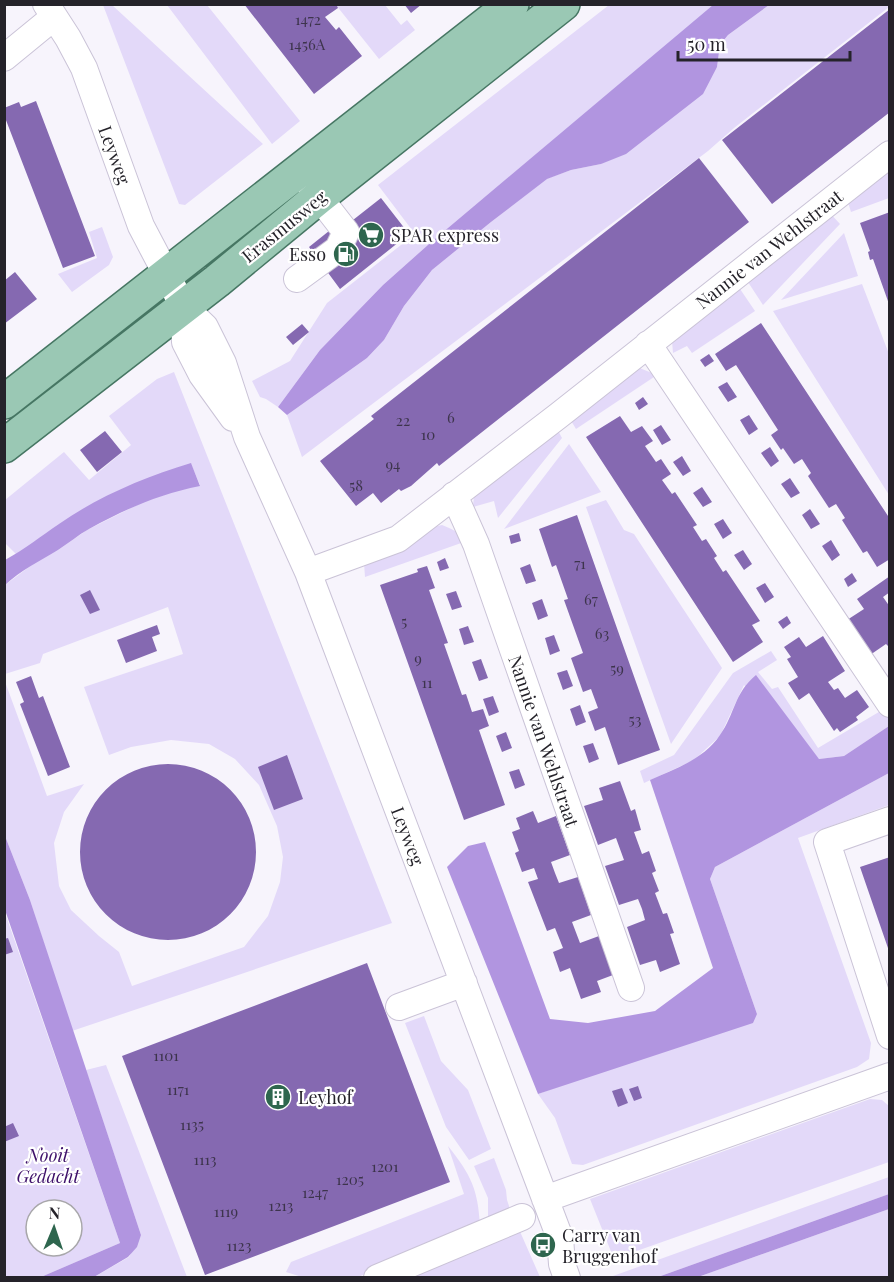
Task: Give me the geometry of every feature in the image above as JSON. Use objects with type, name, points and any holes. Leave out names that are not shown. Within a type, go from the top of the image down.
[{"type":"main road","name":"Erasmusweg","points":[[4,402],[512,4]]},
{"type":"main road","name":"Erasmusweg","points":[[4,446],[253,252],[563,4]]},
{"type":"street","points":[[4,58],[50,11]]},
{"type":"street","name":"Leyweg","points":[[50,11],[84,68],[141,226],[183,306],[185,342],[202,375],[247,437],[308,572],[560,1238],[562,1264],[567,1278]]},
{"type":"street","name":"Nannie van Wehlstraat","points":[[308,572],[398,539],[890,154]]},
{"type":"street","points":[[297,279],[338,249],[346,232],[299,170]]},
{"type":"street","points":[[648,344],[890,704]]},
{"type":"street","name":"Nannie van Wehlstraat","points":[[454,495],[476,544],[631,988]]},
{"type":"street","points":[[888,1028],[827,842],[890,820]]},
{"type":"street","points":[[399,1007],[464,983]]},
{"type":"street","points":[[545,1199],[890,1076]]},
{"type":"street","points":[[377,1278],[522,1217]]},
{"type":"street","name":"Leyweg","points":[[560,1238],[579,1259],[586,1278]]},
{"type":"green space","points":[[103,5],[112,5],[263,144],[185,205],[179,204]]},
{"type":"green space","points":[[167,5],[207,5],[300,121],[272,144]]},
{"type":"green space","points":[[336,5],[385,5],[401,25],[407,20],[415,30],[379,59]]},
{"type":"green space","points":[[609,5],[714,5],[383,285],[320,350],[278,407],[260,397],[252,381],[290,361],[327,303],[415,234],[378,185]]},
{"type":"green space","points":[[769,5],[889,5],[889,7],[734,128],[708,151],[302,457],[287,415],[367,358],[384,340],[404,306],[432,270],[546,179],[571,170],[601,164],[717,67],[720,46],[728,35]]},
{"type":"green space","points":[[889,164],[889,198],[851,212],[847,199]]},
{"type":"green space","points":[[829,212],[840,224],[763,305],[746,279]]},
{"type":"green space","points":[[102,227],[113,257],[109,265],[72,292],[58,274],[97,258],[89,232]]},
{"type":"green space","points":[[844,233],[858,276],[781,300]]},
{"type":"green space","points":[[862,284],[889,354],[889,495],[773,311]]},
{"type":"green space","points":[[738,286],[755,311],[692,353],[687,346],[673,353],[672,341]]},
{"type":"green space","points":[[637,367],[657,375],[576,429],[570,419]]},
{"type":"green space","points":[[174,372],[392,923],[72,1031],[30,900],[5,836],[4,679],[47,796],[84,784],[64,812],[54,843],[59,886],[71,910],[119,952],[132,986],[244,947],[268,916],[280,882],[283,857],[277,826],[259,785],[235,759],[209,744],[171,740],[131,747],[109,755],[84,687],[183,654],[168,607],[43,654],[40,663],[5,674],[5,585],[41,558],[58,550],[87,530],[147,500],[200,485],[191,464],[16,554],[5,543],[5,500],[64,452],[89,480],[131,445],[109,416],[157,379]]},
{"type":"green space","points":[[556,427],[562,438],[498,518],[494,501],[473,507],[474,495]]},
{"type":"green space","points":[[569,444],[601,492],[504,529]]},
{"type":"green space","points":[[606,500],[624,530],[634,534],[722,668],[671,744],[586,507]]},
{"type":"green space","points":[[442,525],[458,533],[464,542],[365,577],[364,563],[425,529]]},
{"type":"green space","points":[[771,651],[777,660],[758,672],[772,689],[778,687],[818,748],[889,706],[889,726],[844,756],[819,759],[744,685],[720,736],[694,760],[644,783],[640,771],[674,755],[733,673]]},
{"type":"green space","points":[[889,773],[889,805],[798,838],[871,1043],[869,1059],[857,1067],[583,1165],[572,1164],[555,1118],[538,1094],[757,1014],[710,879],[715,867]]},
{"type":"green space","name":"Nooit Gedacht","points":[[4,910],[120,1243],[41,1277],[5,1277]]},
{"type":"green space","points":[[424,1016],[441,1061],[468,1090],[491,1149],[469,1160],[446,1127],[405,1023]]},
{"type":"green space","points":[[106,1065],[187,1277],[94,1277],[129,1257],[141,1235],[86,1070]]},
{"type":"green space","points":[[870,1099],[882,1100],[889,1106],[889,1162],[614,1259],[590,1199]]},
{"type":"green space","points":[[448,1146],[472,1183],[480,1226],[358,1277],[302,1277],[286,1272],[291,1262],[464,1194]]},
{"type":"green space","points":[[494,1158],[506,1190],[511,1212],[488,1222],[488,1198],[474,1166]]},
{"type":"green space","points":[[889,1177],[889,1194],[658,1277],[613,1276]]},
{"type":"green space","points":[[889,1209],[889,1277],[698,1277]]},
{"type":"green space","points":[[518,1227],[540,1277],[393,1278]]},
{"type":"shaded area","points":[[713,5],[769,5],[728,35],[720,45],[717,67],[703,94],[626,154],[601,164],[571,170],[547,179],[432,270],[404,306],[384,340],[367,358],[287,415],[278,407],[320,350],[383,285]]},
{"type":"shaded area","points":[[191,463],[200,486],[157,498],[102,522],[24,570],[5,585],[5,560],[74,514],[123,488]]},
{"type":"shaded area","points":[[756,675],[819,759],[844,756],[889,726],[889,773],[715,867],[710,879],[757,1014],[753,1023],[538,1094],[447,867],[468,846],[485,842],[550,1019],[588,1023],[655,1011],[713,968],[650,780],[706,751],[725,727],[743,689]]},
{"type":"shaded area","points":[[5,836],[30,900],[141,1235],[137,1247],[128,1257],[94,1277],[41,1277],[120,1243],[5,910]]},
{"type":"shaded area","points":[[889,1194],[889,1209],[698,1277],[658,1277]]},
{"type":"building","points":[[244,4],[336,4],[338,8],[325,17],[336,30],[339,27],[362,56],[314,94]]},
{"type":"building","points":[[404,4],[422,4],[411,13]]},
{"type":"building","points":[[890,9],[890,112],[772,204],[722,140]]},
{"type":"building","points":[[36,101],[95,256],[63,268],[4,115],[4,108],[19,102],[21,107]]},
{"type":"building","points":[[699,158],[749,222],[439,466],[437,463],[411,486],[401,491],[399,489],[381,503],[373,493],[356,506],[320,461],[374,419],[371,416]]},
{"type":"building","points":[[381,198],[409,234],[340,289],[309,247],[349,215],[353,220]]},
{"type":"building","points":[[890,212],[889,304],[873,259],[870,260],[868,252],[870,251],[860,223]]},
{"type":"building","points":[[15,272],[37,299],[4,324],[4,281]]},
{"type":"building","points":[[761,323],[890,519],[890,559],[877,567],[867,551],[863,553],[842,520],[845,518],[836,504],[829,508],[808,476],[811,473],[802,459],[794,464],[783,448],[781,450],[771,435],[778,430],[736,365],[726,371],[715,354]]},
{"type":"building","points":[[302,324],[309,332],[293,345],[286,337]]},
{"type":"building","points":[[709,354],[714,361],[705,367],[700,360]]},
{"type":"building","points":[[727,382],[737,397],[728,402],[718,387]]},
{"type":"building","points":[[643,397],[648,404],[639,410],[635,403]]},
{"type":"building","points":[[749,415],[758,429],[749,435],[740,420]]},
{"type":"building","points":[[620,416],[631,432],[642,426],[653,441],[645,446],[656,462],[661,459],[671,474],[662,480],[672,494],[675,492],[697,525],[693,527],[702,541],[706,539],[717,556],[714,558],[723,572],[726,570],[760,621],[752,625],[763,642],[733,662],[586,437]]},
{"type":"building","points":[[661,425],[671,440],[662,445],[653,430]]},
{"type":"building","points":[[105,431],[122,452],[97,472],[80,450]]},
{"type":"building","points":[[770,447],[779,461],[771,467],[761,453]]},
{"type":"building","points":[[682,456],[691,471],[683,476],[673,462]]},
{"type":"building","points":[[790,478],[800,493],[791,498],[781,484]]},
{"type":"building","points":[[702,487],[712,502],[703,507],[693,493]]},
{"type":"building","points":[[810,509],[820,524],[811,529],[802,515]]},
{"type":"building","points":[[577,515],[660,750],[618,765],[605,727],[595,731],[588,712],[598,708],[591,689],[583,692],[571,658],[583,653],[564,600],[568,599],[556,565],[552,567],[539,529]]},
{"type":"building","points":[[723,519],[732,533],[723,539],[714,524]]},
{"type":"building","points":[[519,533],[521,541],[511,544],[509,536]]},
{"type":"building","points":[[831,540],[840,555],[832,561],[822,546]]},
{"type":"building","points":[[743,550],[752,564],[744,570],[734,555]]},
{"type":"building","points":[[445,558],[449,568],[440,571],[437,562]]},
{"type":"building","points":[[530,564],[536,581],[526,584],[520,568]]},
{"type":"building","points":[[427,566],[435,588],[429,590],[448,643],[444,644],[462,695],[466,694],[472,712],[483,709],[489,726],[479,730],[505,805],[464,820],[380,585],[418,572],[417,569]]},
{"type":"building","points":[[852,573],[857,581],[848,587],[844,579]]},
{"type":"building","points":[[890,576],[890,592],[883,597],[890,607],[890,648],[886,644],[870,655],[847,620],[864,609],[857,599]]},
{"type":"building","points":[[765,583],[774,597],[765,603],[756,588]]},
{"type":"building","points":[[90,590],[100,610],[90,614],[80,595]]},
{"type":"building","points":[[456,591],[462,607],[452,610],[446,594]]},
{"type":"building","points":[[542,599],[548,616],[538,620],[532,603]]},
{"type":"building","points":[[787,616],[791,623],[783,629],[778,622]]},
{"type":"building","points":[[157,625],[160,634],[152,637],[157,651],[126,663],[117,640]]},
{"type":"building","points":[[468,626],[474,642],[464,645],[459,629]]},
{"type":"building","points":[[554,635],[560,651],[550,655],[545,638]]},
{"type":"building","points":[[823,636],[845,671],[828,682],[834,690],[838,688],[845,698],[857,690],[869,707],[856,717],[858,720],[840,732],[837,728],[834,731],[809,693],[799,700],[788,683],[798,677],[787,659],[791,657],[784,647],[799,637],[806,647]]},
{"type":"building","points":[[481,659],[488,678],[479,681],[472,662]]},
{"type":"building","points":[[567,670],[573,686],[563,690],[557,673]]},
{"type":"building","points":[[31,676],[39,698],[43,696],[70,767],[48,776],[20,704],[24,702],[16,682]]},
{"type":"building","points":[[493,696],[499,712],[489,716],[483,699]]},
{"type":"building","points":[[580,705],[586,722],[576,726],[570,709]]},
{"type":"building","points":[[506,732],[512,748],[502,752],[496,736]]},
{"type":"building","points":[[593,743],[599,759],[589,763],[583,746]]},
{"type":"building","points":[[287,755],[303,799],[274,810],[258,767]]},
{"type":"building","points":[[168,764],[202,771],[217,779],[230,790],[241,803],[249,818],[256,852],[249,886],[241,901],[230,914],[217,925],[202,933],[168,940],[134,933],[119,925],[106,914],[95,901],[87,886],[80,852],[87,818],[95,803],[106,790],[119,779],[134,771]]},
{"type":"building","points":[[519,769],[525,785],[515,789],[509,772]]},
{"type":"building","points":[[620,781],[631,811],[635,809],[641,830],[634,832],[642,854],[649,851],[656,871],[652,873],[659,891],[655,893],[663,914],[667,913],[674,933],[670,934],[680,964],[660,972],[656,960],[640,965],[627,927],[645,920],[642,909],[638,899],[619,905],[605,866],[624,860],[616,838],[598,845],[584,806],[603,800],[599,788]]},
{"type":"building","points":[[533,811],[538,823],[556,816],[570,855],[551,862],[559,883],[578,877],[591,915],[572,922],[580,943],[599,936],[613,975],[597,981],[601,992],[581,999],[570,968],[560,972],[553,952],[563,948],[555,928],[547,931],[528,882],[538,879],[534,868],[522,872],[515,853],[519,851],[512,832],[520,829],[516,818]]},
{"type":"building","points":[[890,857],[890,951],[889,951],[860,867]]},
{"type":"building","points":[[8,938],[13,952],[4,955],[4,939]]},
{"type":"building","name":"Leyhof","points":[[367,963],[450,1182],[205,1275],[122,1056]]},
{"type":"building","points":[[638,1086],[642,1098],[634,1101],[629,1089]]},
{"type":"building","points":[[622,1088],[628,1103],[618,1107],[612,1091]]},
{"type":"building","points":[[13,1123],[19,1136],[4,1142],[4,1127]]},
{"type":"place","name":"SPAR express","points":[[371,235]]},
{"type":"place","name":"Esso","points":[[346,254]]},
{"type":"place","name":"Leyhof","points":[[278,1097]]},
{"type":"place","name":"Carry van Bruggenhof","points":[[543,1245]]}]
